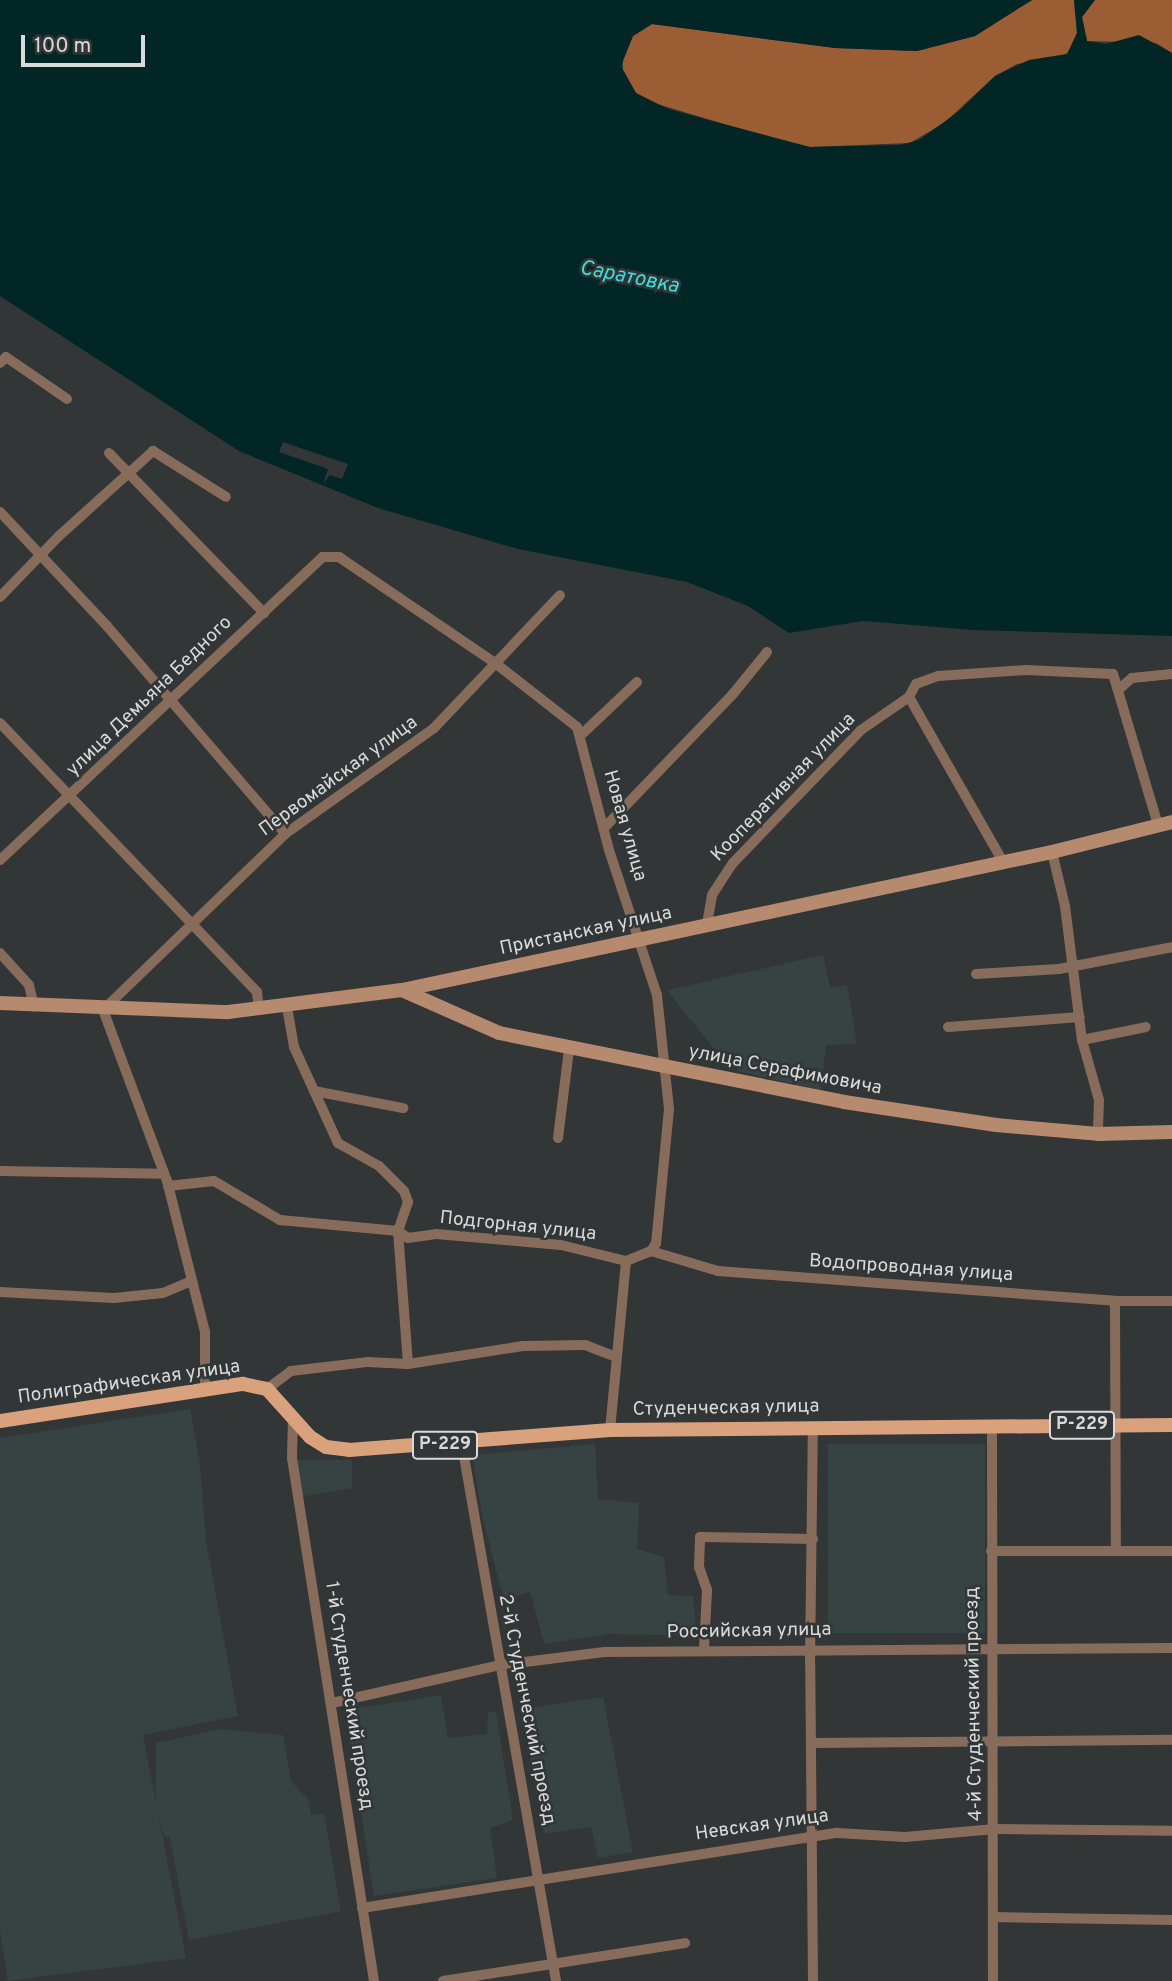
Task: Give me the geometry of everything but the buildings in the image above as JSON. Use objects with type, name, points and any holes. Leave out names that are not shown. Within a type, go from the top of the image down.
[{"type":"main road","name":"Полиграфическая улица","points":[[0,1421],[243,1384],[267,1389],[293,1416]]},
{"type":"main road","name":"Студенческая улица","points":[[293,1416],[310,1437],[326,1447],[349,1450],[462,1445],[610,1430],[1172,1425]]},
{"type":"street","points":[[3,360],[67,399]]},
{"type":"street","points":[[0,597],[153,451],[226,497]]},
{"type":"street","points":[[109,453],[264,613]]},
{"type":"street","points":[[0,512],[172,700],[285,834]]},
{"type":"street","name":"улица Демьяна Бедного","points":[[0,860],[71,798],[323,556]]},
{"type":"street","name":"Новая улица","points":[[323,556],[339,557],[495,663],[569,719],[581,735],[605,827],[657,995],[667,1068],[666,1176],[656,1243],[651,1251]]},
{"type":"street","name":"Первомайская улица","points":[[103,1010],[189,923],[285,834],[434,728],[560,595]]},
{"type":"street","points":[[605,827],[733,694],[767,652]]},
{"type":"street","name":"Кооперативная улица","points":[[707,924],[712,895],[733,863],[861,730],[909,697],[916,684],[939,676],[1026,670],[1113,674],[1118,690]]},
{"type":"street","points":[[1165,824],[1118,690],[1132,678],[1172,674]]},
{"type":"street","points":[[581,735],[637,682]]},
{"type":"street","points":[[909,697],[1003,862]]},
{"type":"street","points":[[0,723],[257,992],[259,1010]]},
{"type":"street","name":"Пристанская улица","points":[[0,1003],[103,1010],[259,1010],[402,990],[1052,852],[1165,824]]},
{"type":"street","points":[[1052,852],[1073,966],[1082,1040],[1100,1100],[1098,1134]]},
{"type":"street","points":[[976,974],[1073,966],[1172,947]]},
{"type":"street","points":[[0,953],[29,985],[34,1006]]},
{"type":"street","name":"улица Серафимовича","points":[[402,990],[499,1033],[569,1050],[920,1115],[1098,1134],[1172,1132]]},
{"type":"street","points":[[287,1007],[295,1047],[338,1143],[379,1166],[404,1191],[408,1202],[398,1231],[408,1364]]},
{"type":"street","points":[[103,1010],[168,1186],[189,1282],[205,1332],[205,1390]]},
{"type":"street","points":[[948,1027],[1080,1017]]},
{"type":"street","points":[[1082,1040],[1146,1027]]},
{"type":"street","points":[[558,1138],[569,1050]]},
{"type":"street","points":[[314,1091],[403,1108]]},
{"type":"street","points":[[0,1171],[164,1174]]},
{"type":"street","name":"Подгорная улица","points":[[168,1186],[215,1181],[280,1220],[398,1231],[408,1238],[436,1234],[561,1245],[626,1261]]},
{"type":"street","points":[[610,1430],[614,1356],[626,1261],[651,1251]]},
{"type":"street","name":"Водопроводная улица","points":[[651,1251],[718,1271],[1115,1301],[1172,1301]]},
{"type":"street","points":[[0,1292],[114,1298],[163,1293],[189,1282]]},
{"type":"street","points":[[1115,1301],[1116,1552]]},
{"type":"street","points":[[267,1389],[291,1371],[368,1362],[408,1364],[523,1346],[585,1346],[614,1356]]},
{"type":"street","name":"1-й Студенческий проезд","points":[[293,1416],[292,1458],[374,1981]]},
{"type":"street","name":"4-й Студенческий проезд","points":[[992,1426],[991,1742],[995,1829],[993,1981]]},
{"type":"street","points":[[813,1427],[813,1981]]},
{"type":"street","name":"2-й Студенческий проезд","points":[[462,1445],[556,1981]]},
{"type":"street","points":[[704,1650],[707,1590],[699,1567],[700,1537],[813,1539]]},
{"type":"street","points":[[991,1551],[1172,1551]]},
{"type":"street","name":"Российская улица","points":[[332,1703],[501,1665],[604,1652],[813,1648],[991,1651],[1172,1648]]},
{"type":"street","points":[[812,1743],[1172,1741]]},
{"type":"street","name":"Невская улица","points":[[362,1908],[539,1877],[837,1833],[905,1837],[995,1829],[1172,1831]]},
{"type":"street","points":[[994,1917],[1172,1920]]},
{"type":"street","points":[[443,1981],[685,1942]]},
{"type":"shaded area","points":[[1032,0],[1074,0],[1077,33],[1072,50],[1061,57],[1017,64],[995,76],[944,123],[910,143],[810,147],[776,140],[651,102],[636,93],[623,74],[623,57],[633,36],[652,24],[835,48],[917,51],[975,36]]},
{"type":"shaded area","points":[[1095,0],[1172,0],[1172,53],[1156,43],[1087,41],[1082,17]]},
{"type":"shaded area","points":[[823,955],[830,987],[847,985],[857,1044],[826,1045],[821,1090],[740,1072],[734,1066],[730,1069],[667,990]]},
{"type":"shaded area","points":[[190,1409],[200,1463],[206,1541],[238,1716],[143,1735],[186,1958],[8,1981],[0,1930],[0,1438]]},
{"type":"shaded area","points":[[595,1444],[598,1499],[639,1503],[637,1549],[664,1557],[668,1595],[693,1596],[697,1636],[608,1634],[544,1644],[530,1591],[504,1601],[482,1515],[472,1455]]},
{"type":"shaded area","points":[[828,1444],[985,1444],[985,1633],[828,1633]]},
{"type":"shaded area","points":[[295,1460],[352,1460],[352,1488],[300,1497]]},
{"type":"shaded area","points":[[441,1695],[448,1738],[487,1734],[488,1712],[496,1711],[513,1820],[490,1828],[497,1878],[374,1896],[345,1710]]},
{"type":"shaded area","points":[[603,1697],[633,1852],[598,1858],[591,1827],[544,1834],[521,1709]]},
{"type":"shaded area","points":[[220,1729],[283,1735],[291,1781],[308,1799],[311,1815],[324,1813],[341,1911],[189,1940],[170,1838],[164,1836],[156,1805],[156,1743]]},
{"type":"water","name":"Саратовка","points":[[0,0],[1032,0],[975,36],[917,51],[835,48],[652,24],[633,36],[621,66],[636,93],[668,109],[810,147],[900,145],[919,140],[958,112],[995,76],[1029,60],[1067,54],[1077,33],[1074,0],[1095,0],[1082,17],[1087,41],[1106,44],[1139,35],[1172,53],[1172,636],[974,630],[863,621],[789,633],[748,606],[687,582],[518,549],[378,508],[239,451],[0,296]]},
{"type":"pier","points":[[283,442],[348,464],[342,479],[330,475],[323,484],[328,469],[279,452]]}]
